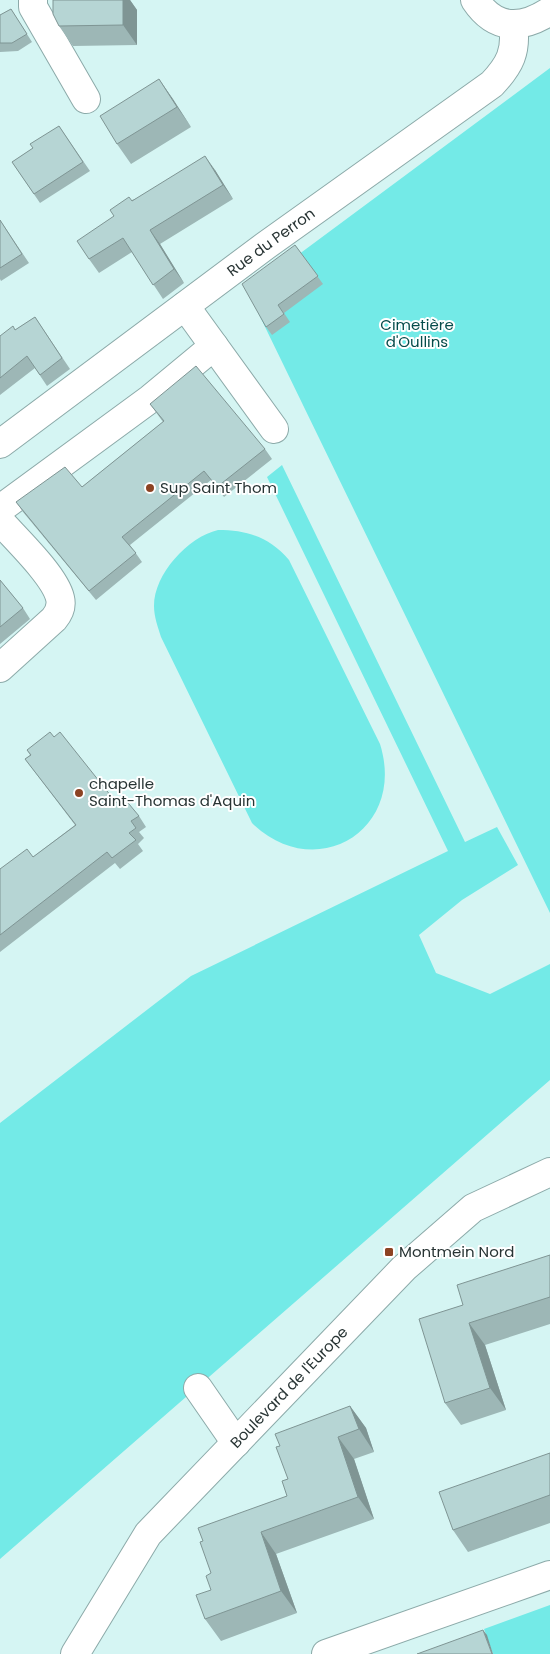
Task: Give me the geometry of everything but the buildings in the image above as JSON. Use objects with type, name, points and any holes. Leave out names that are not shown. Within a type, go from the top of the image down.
[{"type":"street","points":[[33,0],[33,7],[86,99]]},
{"type":"street","points":[[475,0],[484,13],[495,21],[513,25],[541,10]]},
{"type":"street","name":"Rue du Perron","points":[[0,444],[271,242],[492,84],[504,71],[516,43],[513,25]]},
{"type":"street","points":[[186,306],[274,429]]},
{"type":"street","points":[[0,509],[150,399],[214,346]]},
{"type":"street","points":[[0,521],[54,583],[61,599],[60,612],[54,619],[0,668]]},
{"type":"street","name":"Boulevard de l'Europe","points":[[75,1654],[148,1534],[404,1268],[472,1208],[550,1172]]},
{"type":"street","points":[[198,1388],[236,1444]]},
{"type":"street","points":[[326,1654],[550,1575]]},
{"type":"green space","name":"Cimetière d'Oullins","points":[[550,68],[550,913],[248,292]]},
{"type":"green space","points":[[282,465],[465,842],[497,827],[518,865],[462,900],[419,935],[436,973],[490,994],[550,964],[550,1080],[0,1559],[0,1123],[191,976],[448,851],[267,477]]},
{"type":"green space","points":[[218,530],[239,531],[257,536],[282,552],[289,560],[380,744],[385,775],[380,801],[368,823],[350,839],[328,848],[303,849],[277,841],[252,823],[161,637],[155,618],[154,606],[160,582],[166,570],[195,540]]},
{"type":"green space","points":[[550,1605],[550,1654],[493,1654],[484,1629]]},
{"type":"place","name":"Sup Saint Thom","points":[[150,488]]},
{"type":"place","name":"chapelle Saint-Thomas d'Aquin","points":[[79,793]]},
{"type":"place","name":"Montmein Nord","points":[[389,1252]]}]
